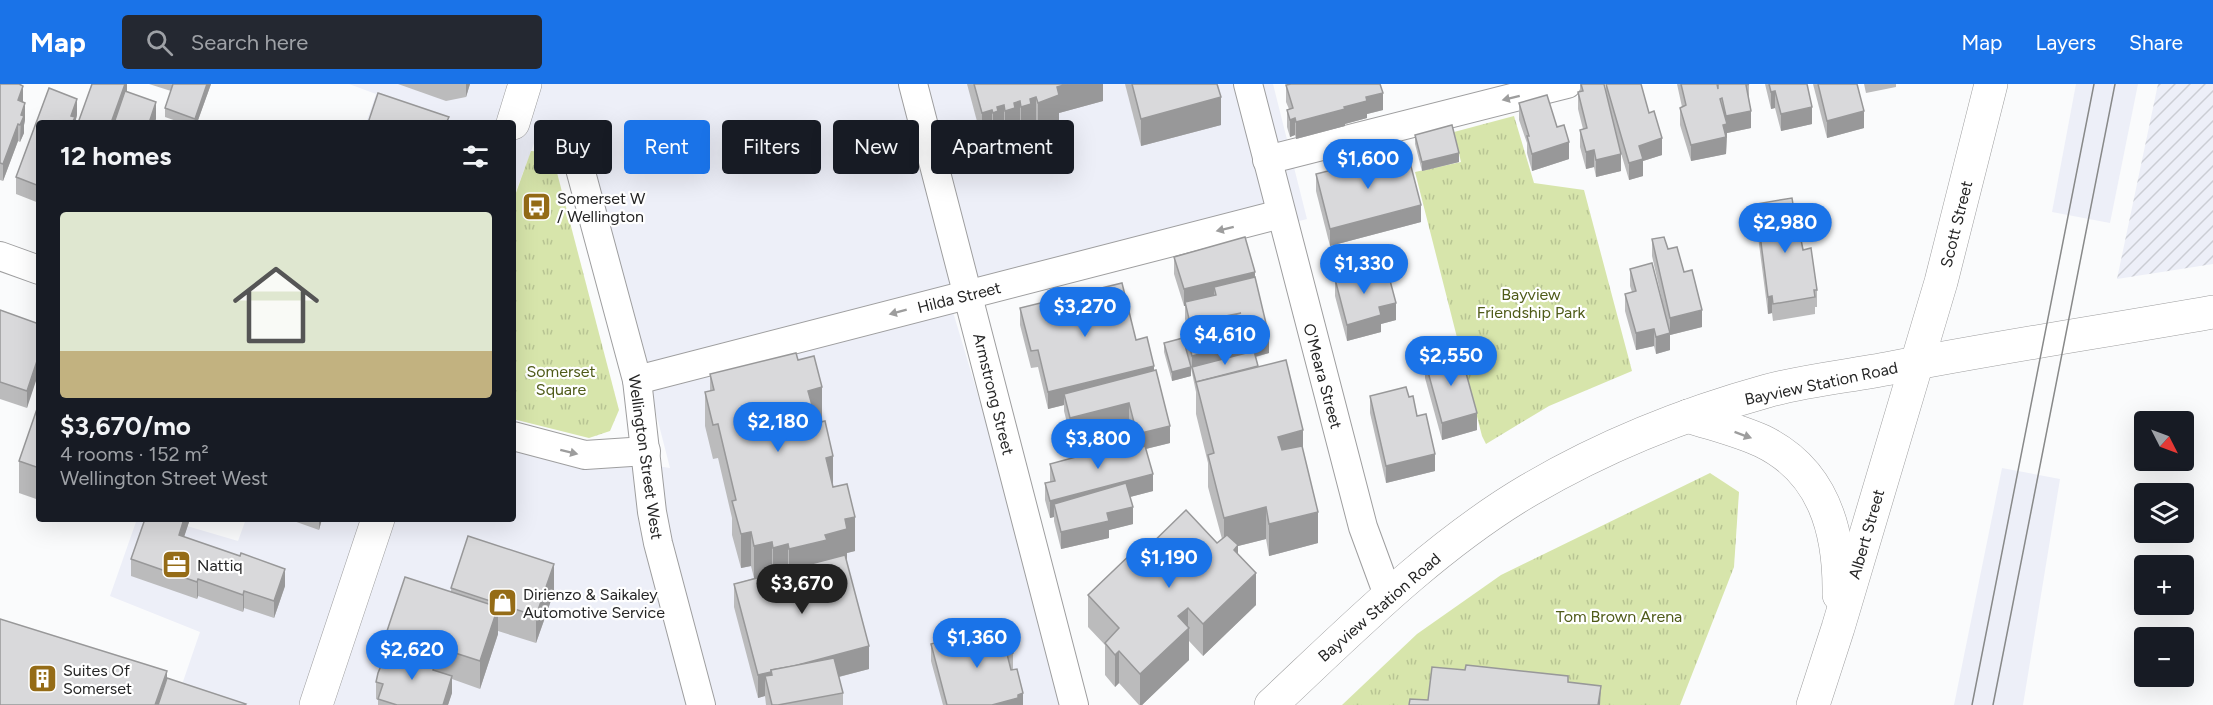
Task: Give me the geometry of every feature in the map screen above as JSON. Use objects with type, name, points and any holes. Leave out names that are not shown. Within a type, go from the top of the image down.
[{"type":"main road","name":"Scott Street","points":[[1917,363],[1941,282],[1991,84]]},
{"type":"main road","points":[[514,120],[525,85]]},
{"type":"main road","name":"Bayview Station Road","points":[[1271,705],[1388,595],[1479,524],[1527,491],[1591,456],[1643,433],[1768,390],[2213,312]]},
{"type":"main road","name":"Albert Street","points":[[1812,705],[1838,628],[1917,363]]},
{"type":"main road","points":[[1688,416],[1762,441],[1796,463],[1814,486],[1832,523],[1836,541],[1839,584],[1838,628]]},
{"type":"main road","points":[[316,705],[377,522]]},
{"type":"street","name":"Armstrong Street","points":[[913,84],[1074,705]]},
{"type":"street","name":"O'Meara Street","points":[[1248,84],[1363,527],[1388,595]]},
{"type":"street","points":[[1267,160],[1567,84]]},
{"type":"street","name":"Wellington Street West","points":[[581,174],[637,380],[652,512],[658,543],[701,705]]},
{"type":"street","name":"Hilda Street","points":[[637,380],[1281,214]]},
{"type":"street","points":[[0,256],[36,269]]},
{"type":"street","points":[[516,437],[585,455],[646,451]]},
{"type":"shaded area","points":[[349,84],[1273,84],[1307,219],[953,312],[1071,705],[175,705],[200,632],[110,596],[136,522],[173,522],[238,541],[245,522],[516,522],[516,443],[670,468],[595,174],[612,174],[612,120],[534,120],[534,143],[516,191],[516,120],[367,120],[376,94]]},
{"type":"shaded area","points":[[2076,84],[2138,84],[2110,223],[2052,212]]},
{"type":"shaded area","points":[[2158,84],[2213,84],[2213,264],[2117,279]]},
{"type":"shaded area","points":[[2002,468],[2060,479],[2023,705],[1954,705]]},
{"type":"green space","name":"Bayview Friendship Park","points":[[1514,116],[1534,183],[1584,190],[1632,371],[1549,406],[1486,444],[1482,436],[1415,172],[1461,162],[1454,132]]},
{"type":"green space","name":"Somerset Square","points":[[531,151],[534,151],[534,174],[557,174],[619,410],[610,431],[589,438],[516,420],[516,193]]},
{"type":"green space","name":"Tom Brown Arena","points":[[1710,473],[1739,492],[1734,567],[1680,705],[1342,705],[1417,634],[1501,575]]},
{"type":"building","points":[[0,84],[23,86],[18,100],[25,103],[21,115],[24,116],[20,125],[18,124],[3,164],[0,163]]},
{"type":"building","points":[[92,84],[125,84],[112,120],[79,120]]},
{"type":"building","points":[[173,84],[207,84],[195,119],[165,108]]},
{"type":"building","points":[[974,84],[1067,84],[1057,87],[1059,95],[1038,103],[1036,97],[1030,99],[1031,104],[1021,107],[1020,101],[1014,103],[1015,108],[1005,111],[1004,105],[997,107],[998,111],[993,113],[992,110],[982,113]]},
{"type":"building","points":[[1132,84],[1217,84],[1221,97],[1141,119]]},
{"type":"building","points":[[1380,84],[1383,93],[1366,97],[1367,101],[1344,107],[1345,109],[1296,122],[1295,118],[1290,120],[1287,110],[1293,108],[1286,85]]},
{"type":"building","points":[[1581,84],[1604,84],[1621,154],[1596,160],[1594,150],[1586,152],[1580,130],[1587,128],[1578,92],[1583,91]]},
{"type":"building","points":[[1606,84],[1641,84],[1649,113],[1654,111],[1662,138],[1639,146],[1643,159],[1629,163]]},
{"type":"building","points":[[1681,84],[1717,84],[1718,89],[1718,84],[1749,84],[1746,85],[1751,111],[1726,116],[1722,98],[1720,99],[1727,124],[1723,125],[1726,137],[1691,145],[1680,108],[1686,105]]},
{"type":"building","points":[[1769,84],[1807,84],[1812,107],[1781,114],[1775,91],[1771,92]]},
{"type":"building","points":[[1818,84],[1857,84],[1864,111],[1827,121]]},
{"type":"building","points":[[49,88],[77,99],[71,116],[75,117],[74,120],[37,120]]},
{"type":"building","points":[[125,91],[156,102],[150,120],[115,120]]},
{"type":"building","points":[[378,93],[449,117],[448,120],[369,120]]},
{"type":"building","points":[[1547,95],[1557,127],[1564,125],[1569,142],[1532,154],[1519,103]]},
{"type":"building","points":[[36,123],[36,185],[16,177]]},
{"type":"building","points":[[1452,125],[1459,153],[1422,162],[1415,135]]},
{"type":"building","points":[[1407,151],[1421,205],[1330,229],[1316,174]]},
{"type":"building","points":[[1792,198],[1803,250],[1811,248],[1817,290],[1814,290],[1815,297],[1773,304],[1772,296],[1768,297],[1756,204]]},
{"type":"building","points":[[1245,237],[1255,272],[1184,289],[1174,257]]},
{"type":"building","points":[[1664,237],[1668,249],[1677,247],[1684,272],[1692,270],[1702,310],[1670,318],[1652,239]]},
{"type":"building","points":[[1652,263],[1670,333],[1656,337],[1654,329],[1636,333],[1625,294],[1636,291],[1630,269]]},
{"type":"building","points":[[1369,269],[1371,277],[1388,273],[1396,303],[1379,307],[1381,315],[1347,325],[1335,279]]},
{"type":"building","points":[[1255,277],[1269,336],[1192,356],[1185,328],[1241,313],[1190,323],[1185,302],[1216,295],[1214,287]]},
{"type":"building","points":[[1122,283],[1136,340],[1147,337],[1154,366],[1048,392],[1038,350],[1031,351],[1020,308]]},
{"type":"building","points":[[0,310],[36,323],[36,364],[27,391],[0,382]]},
{"type":"building","points":[[1183,338],[1191,367],[1172,372],[1164,343]]},
{"type":"building","points":[[1254,351],[1258,366],[1196,382],[1192,367]]},
{"type":"building","points":[[1460,351],[1477,413],[1442,423],[1425,361]]},
{"type":"building","points":[[796,353],[798,360],[814,356],[822,387],[808,391],[817,423],[825,421],[833,456],[826,458],[833,487],[847,484],[855,517],[845,519],[847,529],[825,535],[827,540],[789,549],[788,544],[773,548],[772,542],[754,546],[751,532],[741,534],[732,501],[736,500],[718,424],[713,425],[705,392],[714,390],[710,374]]},
{"type":"building","points":[[1286,360],[1303,430],[1278,437],[1282,450],[1302,446],[1318,512],[1269,524],[1266,507],[1224,518],[1208,455],[1214,453],[1196,382]]},
{"type":"building","points":[[1156,370],[1170,426],[1137,434],[1129,403],[1070,418],[1064,394]]},
{"type":"building","points":[[1406,387],[1409,397],[1413,396],[1417,416],[1426,414],[1435,454],[1386,466],[1370,396]]},
{"type":"building","points":[[36,412],[36,467],[19,461]]},
{"type":"building","points":[[1131,440],[1133,450],[1145,446],[1153,474],[1050,501],[1045,483],[1055,481],[1050,464],[1076,457],[1075,453],[1084,450],[1085,453]]},
{"type":"building","points":[[1126,483],[1133,507],[1107,513],[1109,521],[1061,532],[1054,504]]},
{"type":"building","points":[[1186,510],[1217,543],[1227,535],[1238,545],[1234,550],[1256,573],[1203,624],[1188,608],[1178,616],[1189,628],[1140,674],[1119,651],[1115,655],[1105,643],[1119,628],[1088,595],[1136,549],[1141,554]]},
{"type":"building","points":[[144,522],[183,522],[179,535],[285,569],[274,601],[244,591],[243,595],[198,579],[197,582],[131,559]]},
{"type":"building","points":[[468,536],[554,564],[536,616],[451,588]]},
{"type":"building","points":[[845,555],[869,646],[758,675],[734,584]]},
{"type":"building","points":[[405,577],[498,607],[480,661],[387,631]]},
{"type":"building","points":[[0,619],[167,671],[155,705],[0,705]]},
{"type":"building","points":[[999,626],[1001,631],[1007,630],[1013,653],[1007,654],[1011,670],[1017,669],[1023,693],[1018,695],[1018,698],[992,705],[947,705],[931,644]]},
{"type":"building","points":[[393,649],[435,662],[433,670],[452,676],[443,705],[397,705],[378,699],[383,684],[376,682],[378,673],[383,661],[388,663]]},
{"type":"building","points":[[834,658],[843,693],[772,705],[765,676],[772,675],[771,670]]},
{"type":"building","points":[[1466,665],[1568,676],[1568,682],[1601,686],[1598,705],[1409,705],[1410,699],[1428,700],[1432,667],[1465,670]]},
{"type":"building","points":[[167,678],[246,704],[158,705]]},
{"type":"tram line","points":[[1972,705],[2094,84]]},
{"type":"tram line","points":[[1993,705],[2115,84]]},
{"type":"place","name":"Somerset W / Wellington","points":[[536,207]]},
{"type":"place","name":"Nattiq","points":[[176,565]]},
{"type":"place","name":"Dirienzo & Saikaley Automotive Service","points":[[502,603]]},
{"type":"place","name":"Suites Of Somerset","points":[[42,679]]}]
